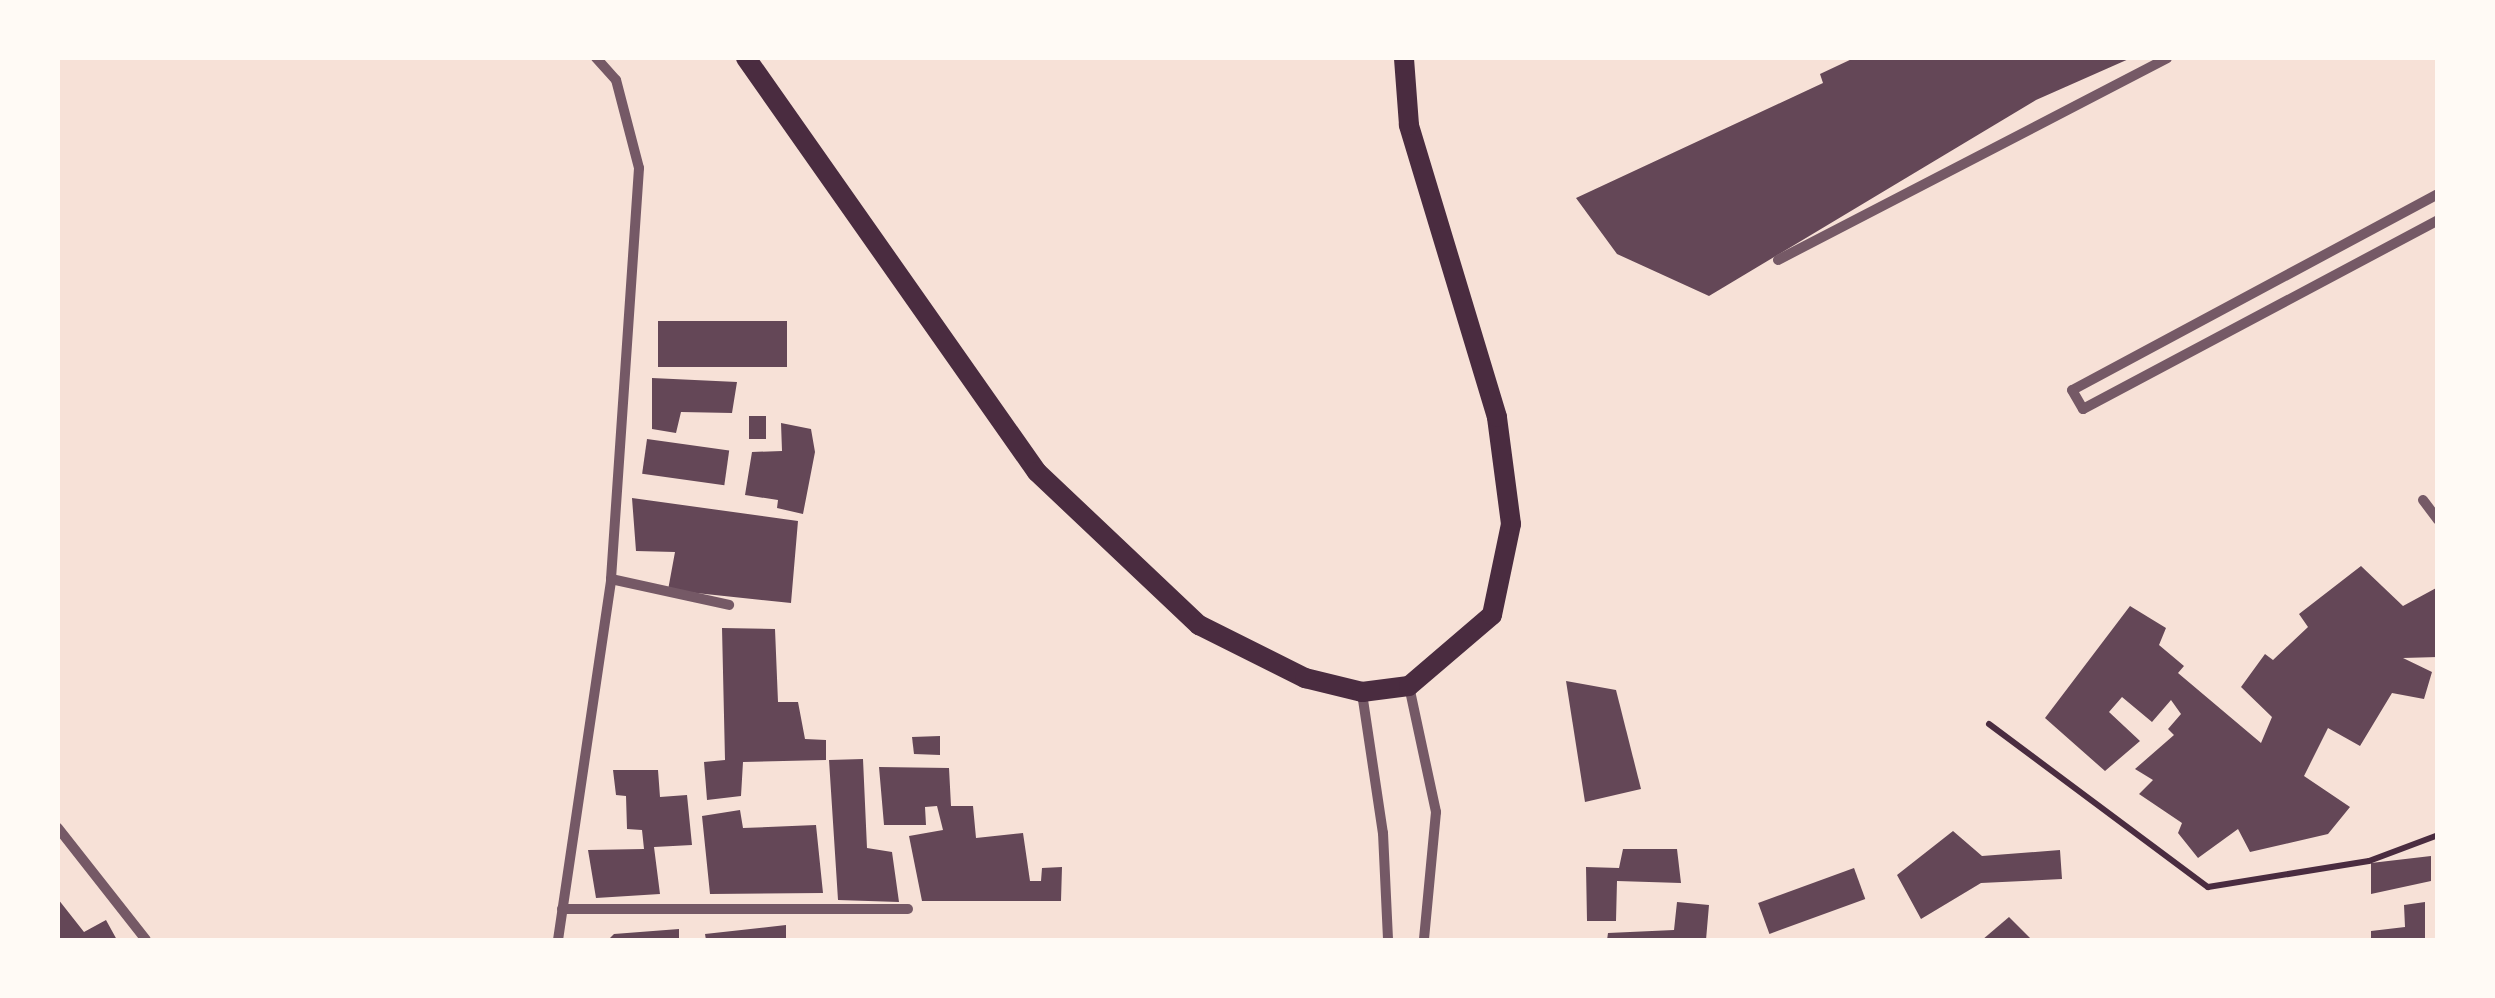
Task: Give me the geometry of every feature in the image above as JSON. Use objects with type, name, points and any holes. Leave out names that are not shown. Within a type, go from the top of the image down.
[{"type":"main road","points":[[746,58],[1037,472],[1199,625],[1306,678],[1362,692],[1409,686],[1492,615],[1511,524],[1497,417],[1409,125],[1404,58]]},
{"type":"street","points":[[558,940],[611,579],[639,168],[616,80],[596,58]]},
{"type":"street","points":[[1778,260],[2167,58]]},
{"type":"street","points":[[2438,194],[2072,390],[2082,409],[2438,220]]},
{"type":"street","points":[[2423,500],[2438,520]]},
{"type":"street","points":[[611,579],[729,605]]},
{"type":"street","points":[[1409,686],[1436,812],[1424,940]]},
{"type":"street","points":[[1362,692],[1384,833],[1388,940]]},
{"type":"street","points":[[58,828],[146,940]]},
{"type":"street","points":[[562,908],[908,909]]},
{"type":"path","points":[[1989,724],[2208,887],[2369,860],[2438,835]]},
{"type":"building","points":[[1854,58],[2131,58],[2036,100],[1709,296],[1617,254],[1576,198],[1823,83],[1820,74]]},
{"type":"building","points":[[658,321],[787,321],[787,367],[658,367]]},
{"type":"building","points":[[652,378],[737,382],[732,413],[681,412],[676,433],[652,429]]},
{"type":"building","points":[[749,416],[766,416],[766,439],[749,439]]},
{"type":"building","points":[[781,423],[811,429],[815,452],[803,514],[777,508],[778,500],[745,495],[752,452],[782,451]]},
{"type":"building","points":[[647,439],[729,451],[724,485],[642,474]]},
{"type":"building","points":[[632,498],[798,521],[791,603],[668,590],[675,552],[636,551]]},
{"type":"building","points":[[2361,566],[2403,606],[2438,587],[2438,657],[2403,658],[2432,672],[2424,699],[2392,693],[2360,746],[2328,728],[2304,776],[2350,807],[2328,834],[2250,852],[2238,829],[2198,858],[2178,833],[2182,823],[2139,794],[2153,780],[2135,769],[2174,735],[2168,729],[2181,714],[2171,700],[2152,722],[2122,697],[2109,712],[2140,741],[2105,771],[2045,718],[2130,606],[2166,628],[2159,645],[2184,666],[2178,673],[2261,743],[2272,717],[2241,687],[2265,654],[2273,660],[2308,627],[2299,614]]},
{"type":"building","points":[[722,628],[775,629],[778,702],[798,702],[805,739],[826,740],[826,760],[743,762],[741,796],[707,800],[704,762],[725,760]]},
{"type":"building","points":[[1566,681],[1616,690],[1641,789],[1585,802]]},
{"type":"building","points":[[940,736],[940,755],[914,754],[912,737]]},
{"type":"building","points":[[863,759],[867,848],[892,852],[899,902],[838,900],[829,760]]},
{"type":"building","points":[[879,767],[949,768],[951,806],[973,806],[976,838],[1023,833],[1030,881],[1041,881],[1042,868],[1062,867],[1061,901],[922,901],[909,836],[943,830],[937,806],[925,807],[926,825],[884,825]]},
{"type":"building","points":[[613,770],[658,770],[660,797],[687,795],[692,845],[654,847],[660,894],[596,898],[588,850],[644,849],[642,830],[627,829],[626,796],[616,795]]},
{"type":"building","points":[[740,810],[743,828],[816,825],[823,893],[710,894],[702,816]]},
{"type":"building","points":[[1953,831],[1982,856],[2060,850],[2062,879],[1981,883],[1921,919],[1897,875]]},
{"type":"building","points":[[1623,849],[1677,849],[1681,883],[1617,881],[1616,921],[1587,921],[1586,867],[1619,868]]},
{"type":"building","points":[[2431,856],[2431,881],[2371,894],[2371,863]]},
{"type":"building","points":[[1854,868],[1865,899],[1769,934],[1758,903]]},
{"type":"building","points":[[58,899],[84,932],[106,920],[117,940],[58,940]]},
{"type":"building","points":[[1677,902],[1709,905],[1706,940],[1607,940],[1608,933],[1674,930]]},
{"type":"building","points":[[2425,902],[2425,940],[2371,940],[2371,931],[2405,927],[2404,905]]},
{"type":"building","points":[[2009,917],[2032,940],[1982,940]]},
{"type":"building","points":[[786,925],[786,940],[706,940],[705,934]]},
{"type":"building","points":[[679,929],[679,940],[608,940],[614,934]]}]
